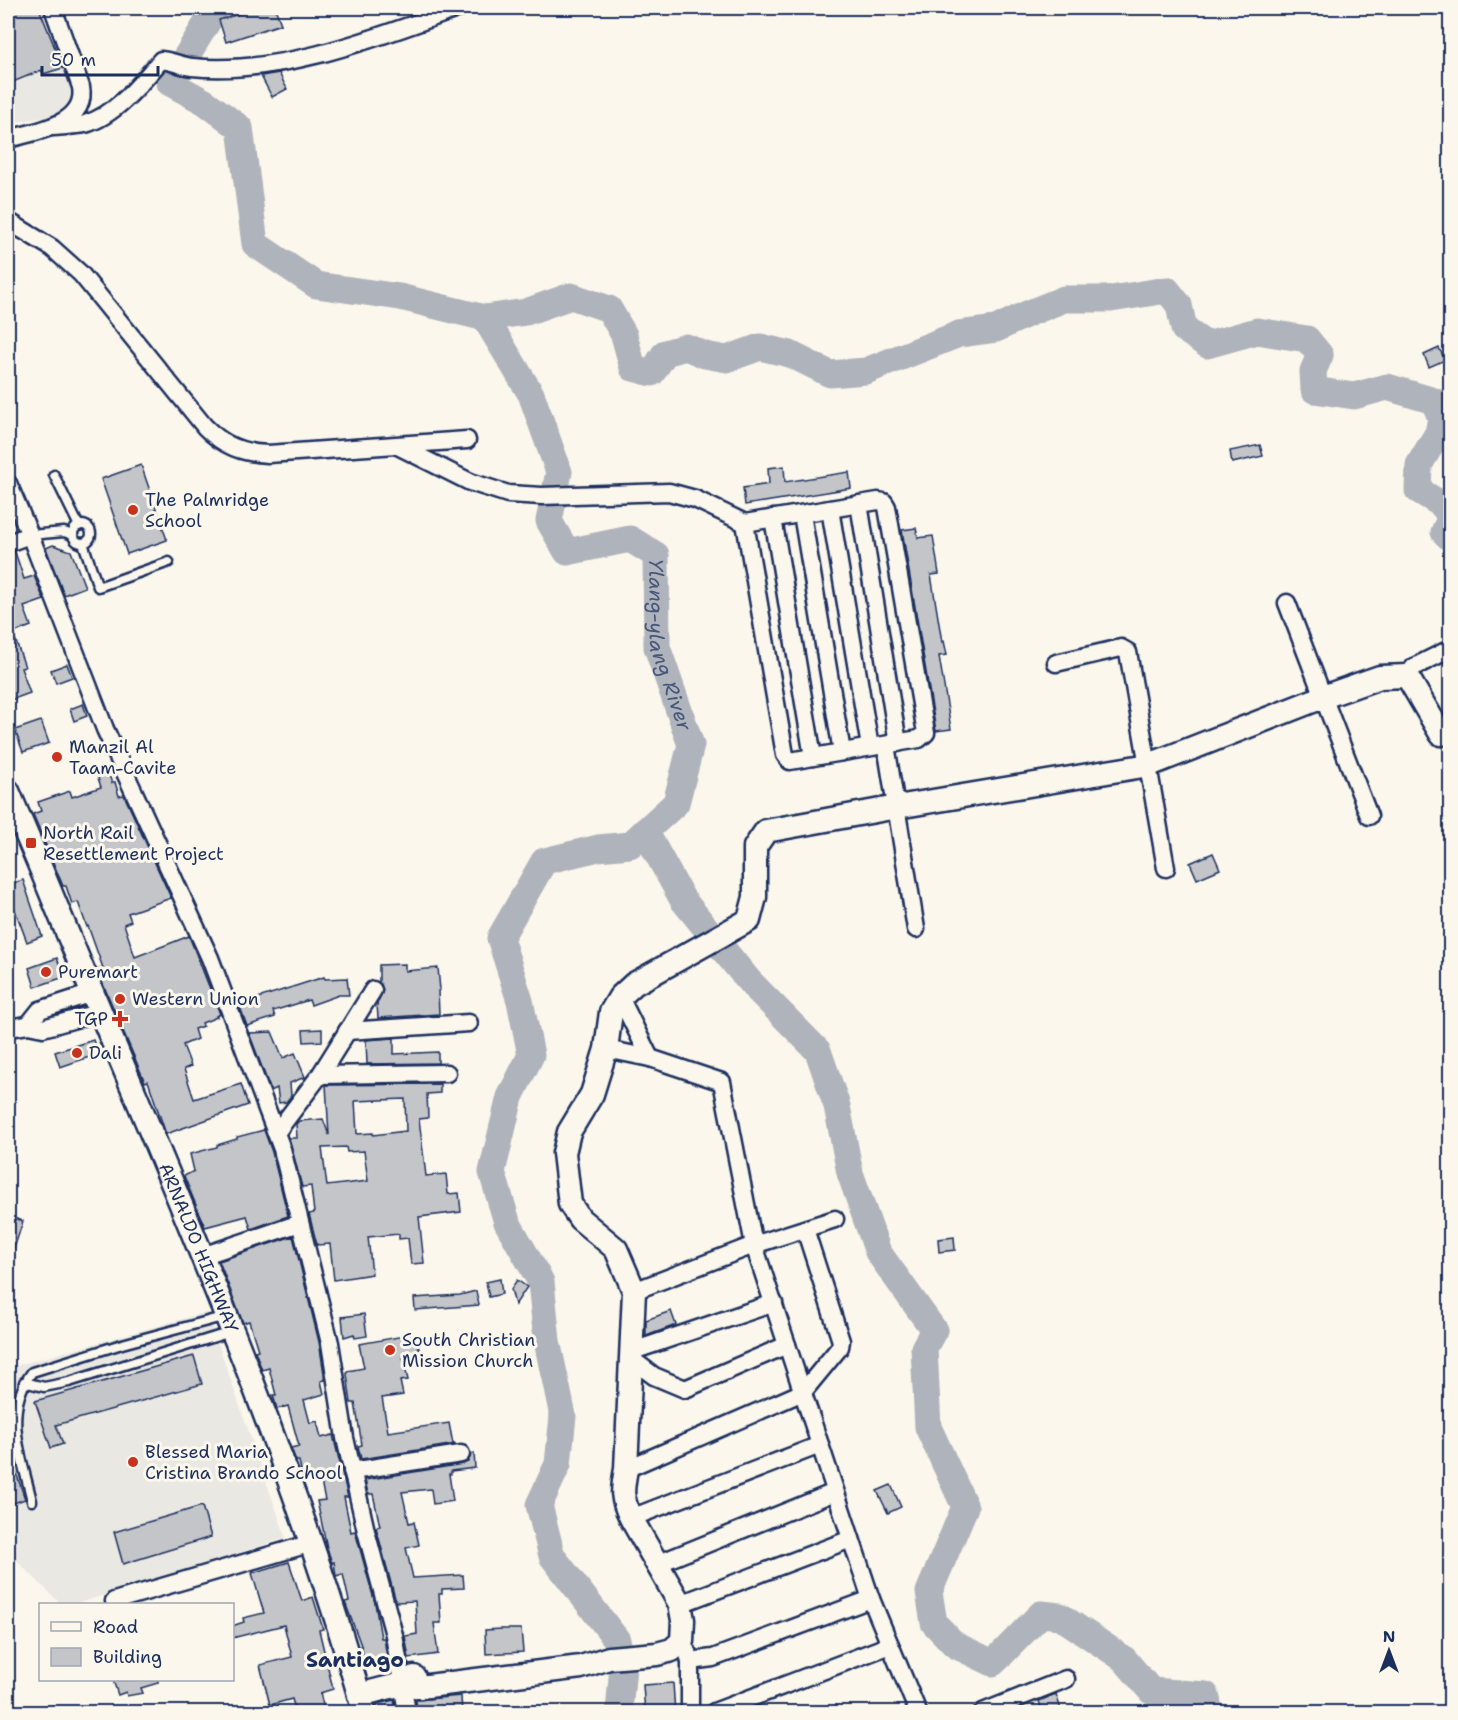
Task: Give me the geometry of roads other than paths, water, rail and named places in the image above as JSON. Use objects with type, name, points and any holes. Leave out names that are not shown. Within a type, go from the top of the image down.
[{"type":"street","points":[[52,8],[82,93],[79,104],[70,116],[52,127]]},
{"type":"street","points":[[8,139],[52,127],[86,123],[108,112],[130,95],[161,60],[191,67],[246,67],[292,59],[366,42],[459,8]]},
{"type":"street","points":[[8,221],[52,248],[81,274],[206,427],[223,443],[250,453],[268,454],[467,440]]},
{"type":"street","points":[[397,445],[483,487],[508,494],[542,496],[655,492],[682,494],[745,523],[881,501],[887,507],[926,730],[922,738],[792,761],[786,757],[745,523]]},
{"type":"street","points":[[8,483],[105,729],[210,958],[276,1133],[330,1343],[352,1471],[370,1551],[394,1635],[407,1713]]},
{"type":"street","points":[[858,504],[885,745]]},
{"type":"street","points":[[830,509],[885,745],[916,929]]},
{"type":"street","points":[[802,513],[842,752]]},
{"type":"street","points":[[773,518],[813,757]]},
{"type":"street","points":[[8,543],[30,535]]},
{"type":"street","points":[[1287,603],[1369,816]]},
{"type":"street","points":[[1056,663],[1121,648],[1128,652],[1166,868]]},
{"type":"street","points":[[1407,676],[1414,667],[1450,649]]},
{"type":"street","points":[[690,1713],[680,1604],[631,1518],[624,1504],[622,1493],[626,1469],[634,1292],[616,1249],[580,1219],[570,1204],[564,1154],[569,1132],[592,1094],[606,1049],[611,1012],[621,997],[634,984],[749,920],[755,897],[754,847],[766,831],[1149,765],[1380,677],[1407,676]]},
{"type":"street","points":[[1407,676],[1441,734],[1450,731]]},
{"type":"street","name":"ARNALDO HIGHWAY","points":[[8,791],[230,1324],[312,1544],[361,1704]]},
{"type":"street","points":[[276,1133],[320,1075],[373,990]]},
{"type":"street","points":[[621,997],[650,1058]]},
{"type":"street","points":[[8,1028],[28,1025],[43,1028],[97,1003]]},
{"type":"street","points":[[347,1031],[469,1023]]},
{"type":"street","points":[[606,1049],[650,1058],[722,1082],[754,1245],[871,1599],[918,1713]]},
{"type":"street","points":[[320,1075],[447,1073]]},
{"type":"street","points":[[634,1292],[754,1245],[835,1219]]},
{"type":"street","points":[[202,1256],[300,1223]]},
{"type":"street","points":[[626,1469],[803,1392],[841,1344],[805,1229]]},
{"type":"street","points":[[630,1355],[774,1304]]},
{"type":"street","points":[[630,1355],[654,1376],[685,1389],[787,1345]]},
{"type":"street","points":[[631,1518],[820,1445]]},
{"type":"street","points":[[352,1471],[461,1454]]},
{"type":"street","points":[[657,1564],[835,1492]]},
{"type":"street","points":[[680,1604],[850,1539]]},
{"type":"street","points":[[114,1601],[312,1544]]},
{"type":"street","points":[[361,1704],[416,1676],[579,1655],[609,1658],[657,1654],[672,1650],[713,1658],[871,1599]]},
{"type":"street","points":[[714,1713],[890,1645]]},
{"type":"street","points":[[983,1713],[1066,1679]]},
{"type":"lane","points":[[54,475],[79,526]]},
{"type":"lane","points":[[79,526],[85,526],[90,532],[88,540],[83,543],[75,540],[73,535],[74,530],[79,526]]},
{"type":"lane","points":[[30,535],[64,532],[73,535]]},
{"type":"lane","points":[[83,543],[98,587],[168,562]]},
{"type":"lane","points":[[24,1382],[44,1387],[69,1382],[230,1324]]},
{"type":"lane","points":[[32,1501],[15,1421],[18,1395],[32,1372],[122,1344],[230,1324]]},
{"type":"waterway","name":"Ylang-ylang River","points":[[215,8],[170,83],[205,102],[240,128],[255,244],[316,285],[400,297],[485,318],[531,394],[559,472],[549,521],[567,552],[630,539],[656,555],[657,647],[691,745],[676,803],[630,845],[598,848],[544,861],[500,938],[520,1001],[531,1055],[510,1097],[492,1172],[507,1222],[541,1282],[547,1341],[563,1416],[558,1464],[539,1505],[552,1556],[617,1640],[623,1666],[619,1712]]},
{"type":"waterway","points":[[485,318],[526,312],[571,296],[609,309],[624,335],[633,368],[652,373],[665,353],[686,347],[705,355],[727,359],[760,347],[790,354],[830,374],[866,371],[959,334],[996,329],[1064,299],[1111,299],[1167,290],[1179,305],[1184,329],[1207,345],[1257,331],[1307,339],[1320,355],[1313,371],[1314,390],[1354,396],[1387,387],[1434,401],[1441,418],[1438,433],[1419,465],[1418,490],[1441,504],[1450,515]]},
{"type":"waterway","points":[[1450,519],[1444,532],[1450,538]]},
{"type":"waterway","points":[[645,831],[683,900],[749,981],[818,1051],[837,1106],[850,1173],[878,1252],[934,1330],[924,1348],[928,1427],[965,1507],[929,1592],[934,1623],[955,1645],[993,1663],[1041,1614],[1060,1616],[1124,1659],[1151,1691],[1206,1695],[1210,1712]]},
{"type":"place","name":"The Palmridge School","points":[[133,510]]},
{"type":"place","name":"Manzil Al Taam-Cavite","points":[[57,757]]},
{"type":"place","name":"North Rail Resettlement Project","points":[[31,843]]},
{"type":"place","name":"Puremart","points":[[46,972]]},
{"type":"place","name":"Western Union","points":[[120,999]]},
{"type":"place","name":"TGP","points":[[120,1019]]},
{"type":"place","name":"Dali","points":[[77,1053]]},
{"type":"place","name":"South Christian Mission Church","points":[[390,1350]]},
{"type":"place","name":"Blessed Maria Cristina Brando School","points":[[133,1462]]},
{"type":"district","name":"Santiago","points":[[355,1660]]}]
